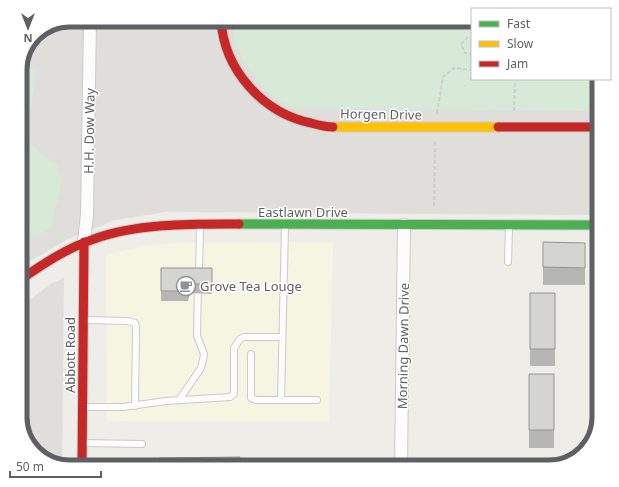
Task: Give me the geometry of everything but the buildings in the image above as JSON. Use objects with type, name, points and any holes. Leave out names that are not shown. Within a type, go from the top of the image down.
[{"type":"street","name":"H.H. Dow Way","points":[[84,242],[87,214],[90,27]]},
{"type":"street","name":"Horgen Drive","points":[[223,27],[232,62],[252,92],[270,106],[288,117],[308,123],[329,127],[592,127]]},
{"type":"street","name":"Eastlawn Drive","points":[[27,275],[40,265],[84,242],[137,229],[166,226],[200,224],[592,225]]},
{"type":"street","name":"Morning Dawn Drive","points":[[401,460],[404,225]]},
{"type":"street","name":"Abbott Road","points":[[82,460],[84,242]]},
{"type":"lane","points":[[179,400],[201,368],[204,354],[197,336],[200,224]]},
{"type":"lane","points":[[508,262],[509,224]]},
{"type":"lane","points":[[281,400],[285,225]]},
{"type":"lane","points":[[83,320],[128,321],[135,323],[135,406]]},
{"type":"lane","points":[[83,407],[123,407],[166,401],[230,397],[234,394],[234,348],[240,338],[282,337]]},
{"type":"lane","points":[[250,354],[250,398],[256,400],[317,400]]},
{"type":"lane","points":[[82,443],[142,444]]},
{"type":"path","points":[[468,37],[461,44],[465,53],[471,54]]},
{"type":"path","points":[[434,206],[435,128],[444,77],[454,68],[471,70]]},
{"type":"path","points":[[514,111],[515,80]]},
{"type":"shaded area","points":[[70,27],[471,27],[471,80],[592,80],[592,215],[166,212],[115,220],[68,239],[27,263],[27,67],[33,48],[48,48],[48,33],[54,30]]},
{"type":"shaded area","points":[[233,27],[471,27],[471,80],[592,80],[592,111],[292,108],[266,91],[244,62],[234,39]]},
{"type":"shaded area","points":[[27,67],[36,70],[30,115],[30,143],[57,165],[61,178],[60,193],[54,211],[53,227],[27,242]]},
{"type":"shaded area","points":[[333,242],[329,422],[107,421],[106,255],[143,246],[179,243]]},
{"type":"shaded area","points":[[64,278],[62,459],[51,456],[34,441],[28,428],[27,420],[27,302],[52,283]]},
{"type":"traffic: fast","points":[[239,224],[592,225]]},
{"type":"traffic: slow","points":[[333,127],[498,127]]},
{"type":"traffic: jam","points":[[222,27],[230,56],[238,72],[262,99],[277,110],[293,118],[327,127],[333,127]]},
{"type":"traffic: jam","points":[[498,127],[592,127]]},
{"type":"traffic: jam","points":[[27,275],[46,262],[65,252],[94,239],[111,234],[147,227],[239,224]]},
{"type":"traffic: jam","points":[[82,460],[84,242]]},
{"type":"place","name":"Grove Tea Louge","points":[[186,286]]}]
